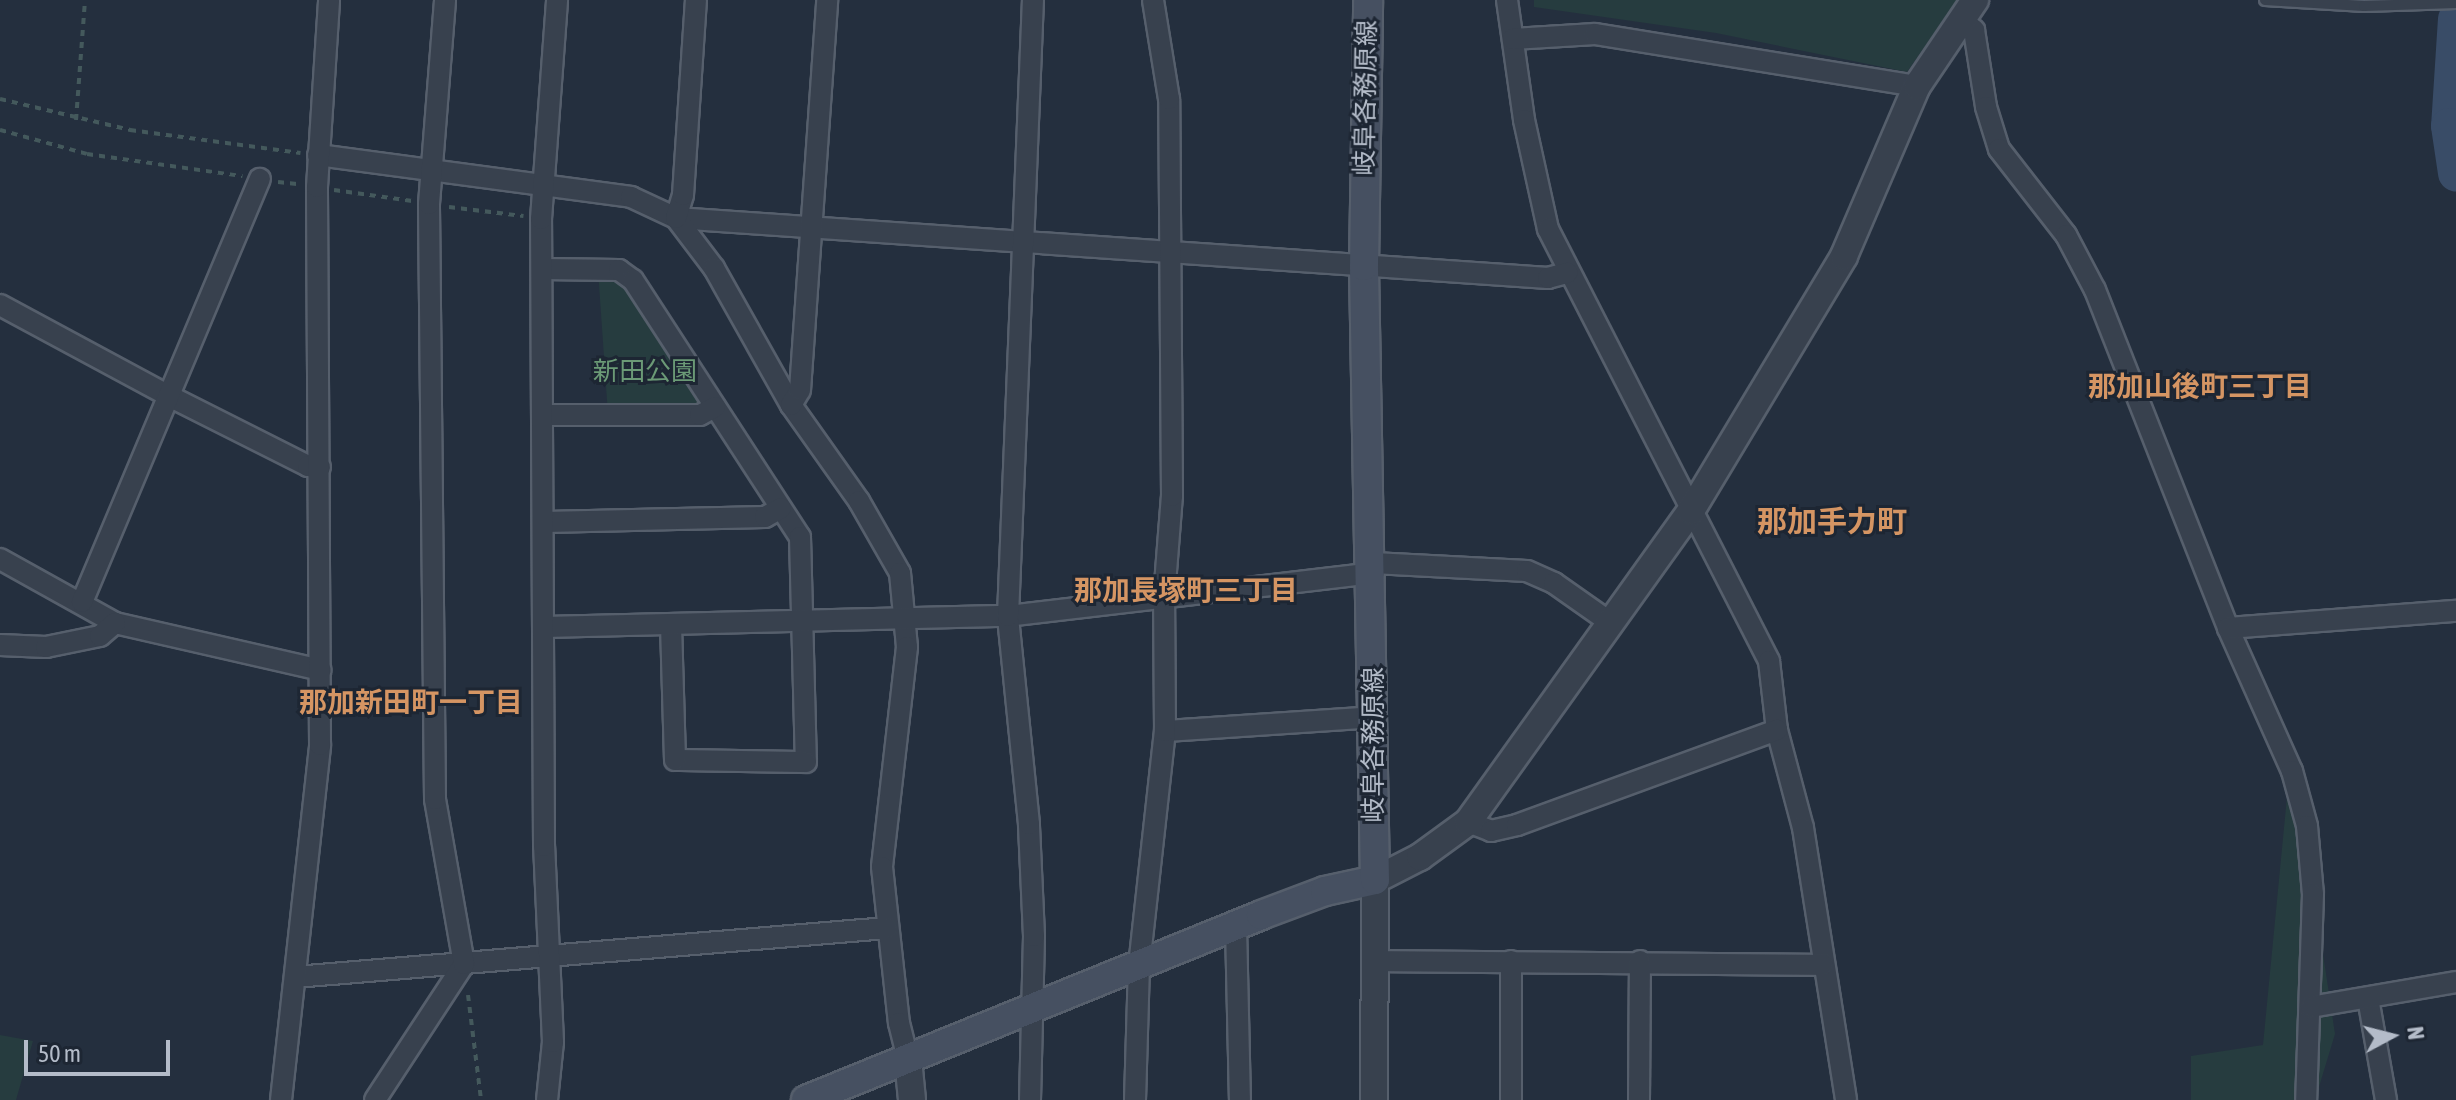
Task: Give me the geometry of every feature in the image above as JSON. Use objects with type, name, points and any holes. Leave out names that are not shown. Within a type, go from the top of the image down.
[{"type":"main road","name":"岐阜各務原線","points":[[1368,0],[1364,266],[1373,568],[1375,880]]},
{"type":"main road","points":[[806,1100],[1030,1007],[1325,891],[1375,880]]},
{"type":"street","points":[[281,1100],[320,745],[318,155],[329,0]]},
{"type":"street","points":[[375,1100],[464,964],[435,799],[429,204],[445,0]]},
{"type":"street","points":[[547,1100],[553,1042],[544,846],[545,415],[542,269],[543,188],[557,0]]},
{"type":"street","points":[[676,218],[683,195],[696,0]]},
{"type":"street","points":[[791,405],[800,390],[827,0]]},
{"type":"street","points":[[1030,1100],[1034,936],[1029,824],[1008,616],[1033,0]]},
{"type":"street","points":[[1135,1100],[1139,966],[1165,731],[1164,597],[1172,496],[1169,99],[1153,0]]},
{"type":"street","points":[[1507,0],[1548,229],[1567,273],[1769,661],[1777,730],[1803,828],[1846,1100]]},
{"type":"street","points":[[1374,1100],[1375,880],[1420,857],[1468,822],[1691,511],[1844,256],[1917,86],[1968,10]]},
{"type":"street","points":[[1968,10],[1986,107],[1999,149],[2066,235],[2095,290],[2228,628],[2292,771],[2307,826],[2313,894],[2306,1100]]},
{"type":"street","points":[[1513,39],[1595,34],[1917,86]]},
{"type":"street","points":[[318,155],[543,188],[631,197],[676,218],[1548,278],[1567,273]]},
{"type":"street","points":[[82,602],[260,179]]},
{"type":"street","points":[[676,218],[762,346],[791,405],[859,501],[900,573],[908,622],[882,867],[887,928],[912,1100]]},
{"type":"street","points":[[542,269],[619,270],[633,280],[800,537],[806,762],[675,760],[671,624]]},
{"type":"street","points":[[0,305],[169,396],[308,466],[320,467]]},
{"type":"street","points":[[545,415],[700,415],[715,407]]},
{"type":"street","points":[[545,522],[765,517],[781,508]]},
{"type":"street","points":[[0,559],[115,623],[321,670]]},
{"type":"street","points":[[544,627],[908,622],[1008,616],[1373,568],[1527,571],[1554,583],[1611,623]]},
{"type":"street","points":[[2228,628],[2456,611]]},
{"type":"street","points":[[0,645],[46,647],[100,636],[115,623]]},
{"type":"street","points":[[1165,731],[1374,717]]},
{"type":"street","points":[[1468,822],[1491,831],[1517,825],[1777,730]]},
{"type":"street","points":[[1236,926],[1240,1100]]},
{"type":"street","points":[[295,977],[887,928]]},
{"type":"street","points":[[1376,961],[1823,965]]},
{"type":"street","points":[[1511,961],[1511,1100]]},
{"type":"street","points":[[1639,1100],[1640,961]]},
{"type":"street","points":[[2311,1007],[2456,982]]},
{"type":"street","points":[[2368,998],[2386,1100]]},
{"type":"lane","points":[[2265,0],[2364,6],[2456,3]]},
{"type":"path","points":[[76,120],[85,0]]},
{"type":"path","points":[[0,99],[76,120],[318,155]]},
{"type":"path","points":[[464,964],[481,1100]]},
{"type":"green space","points":[[1534,0],[1957,0],[1907,72],[1716,33],[1534,7]]},
{"type":"green space","name":"新田公園","points":[[598,270],[619,270],[715,407],[608,415]]},
{"type":"green space","points":[[2292,745],[2335,1034],[2315,1100],[2191,1100],[2191,1056],[2263,1045]]},
{"type":"green space","points":[[0,1035],[33,1041],[16,1100],[0,1100]]},
{"type":"waterway","points":[[2456,19],[2449,126],[2456,173]]},
{"type":"district","name":"那加山後町三丁目","points":[[2200,386]]},
{"type":"district","name":"那加手力町","points":[[1832,521]]},
{"type":"district","name":"那加長塚町三丁目","points":[[1186,590]]},
{"type":"district","name":"那加新田町一丁目","points":[[411,702]]}]
